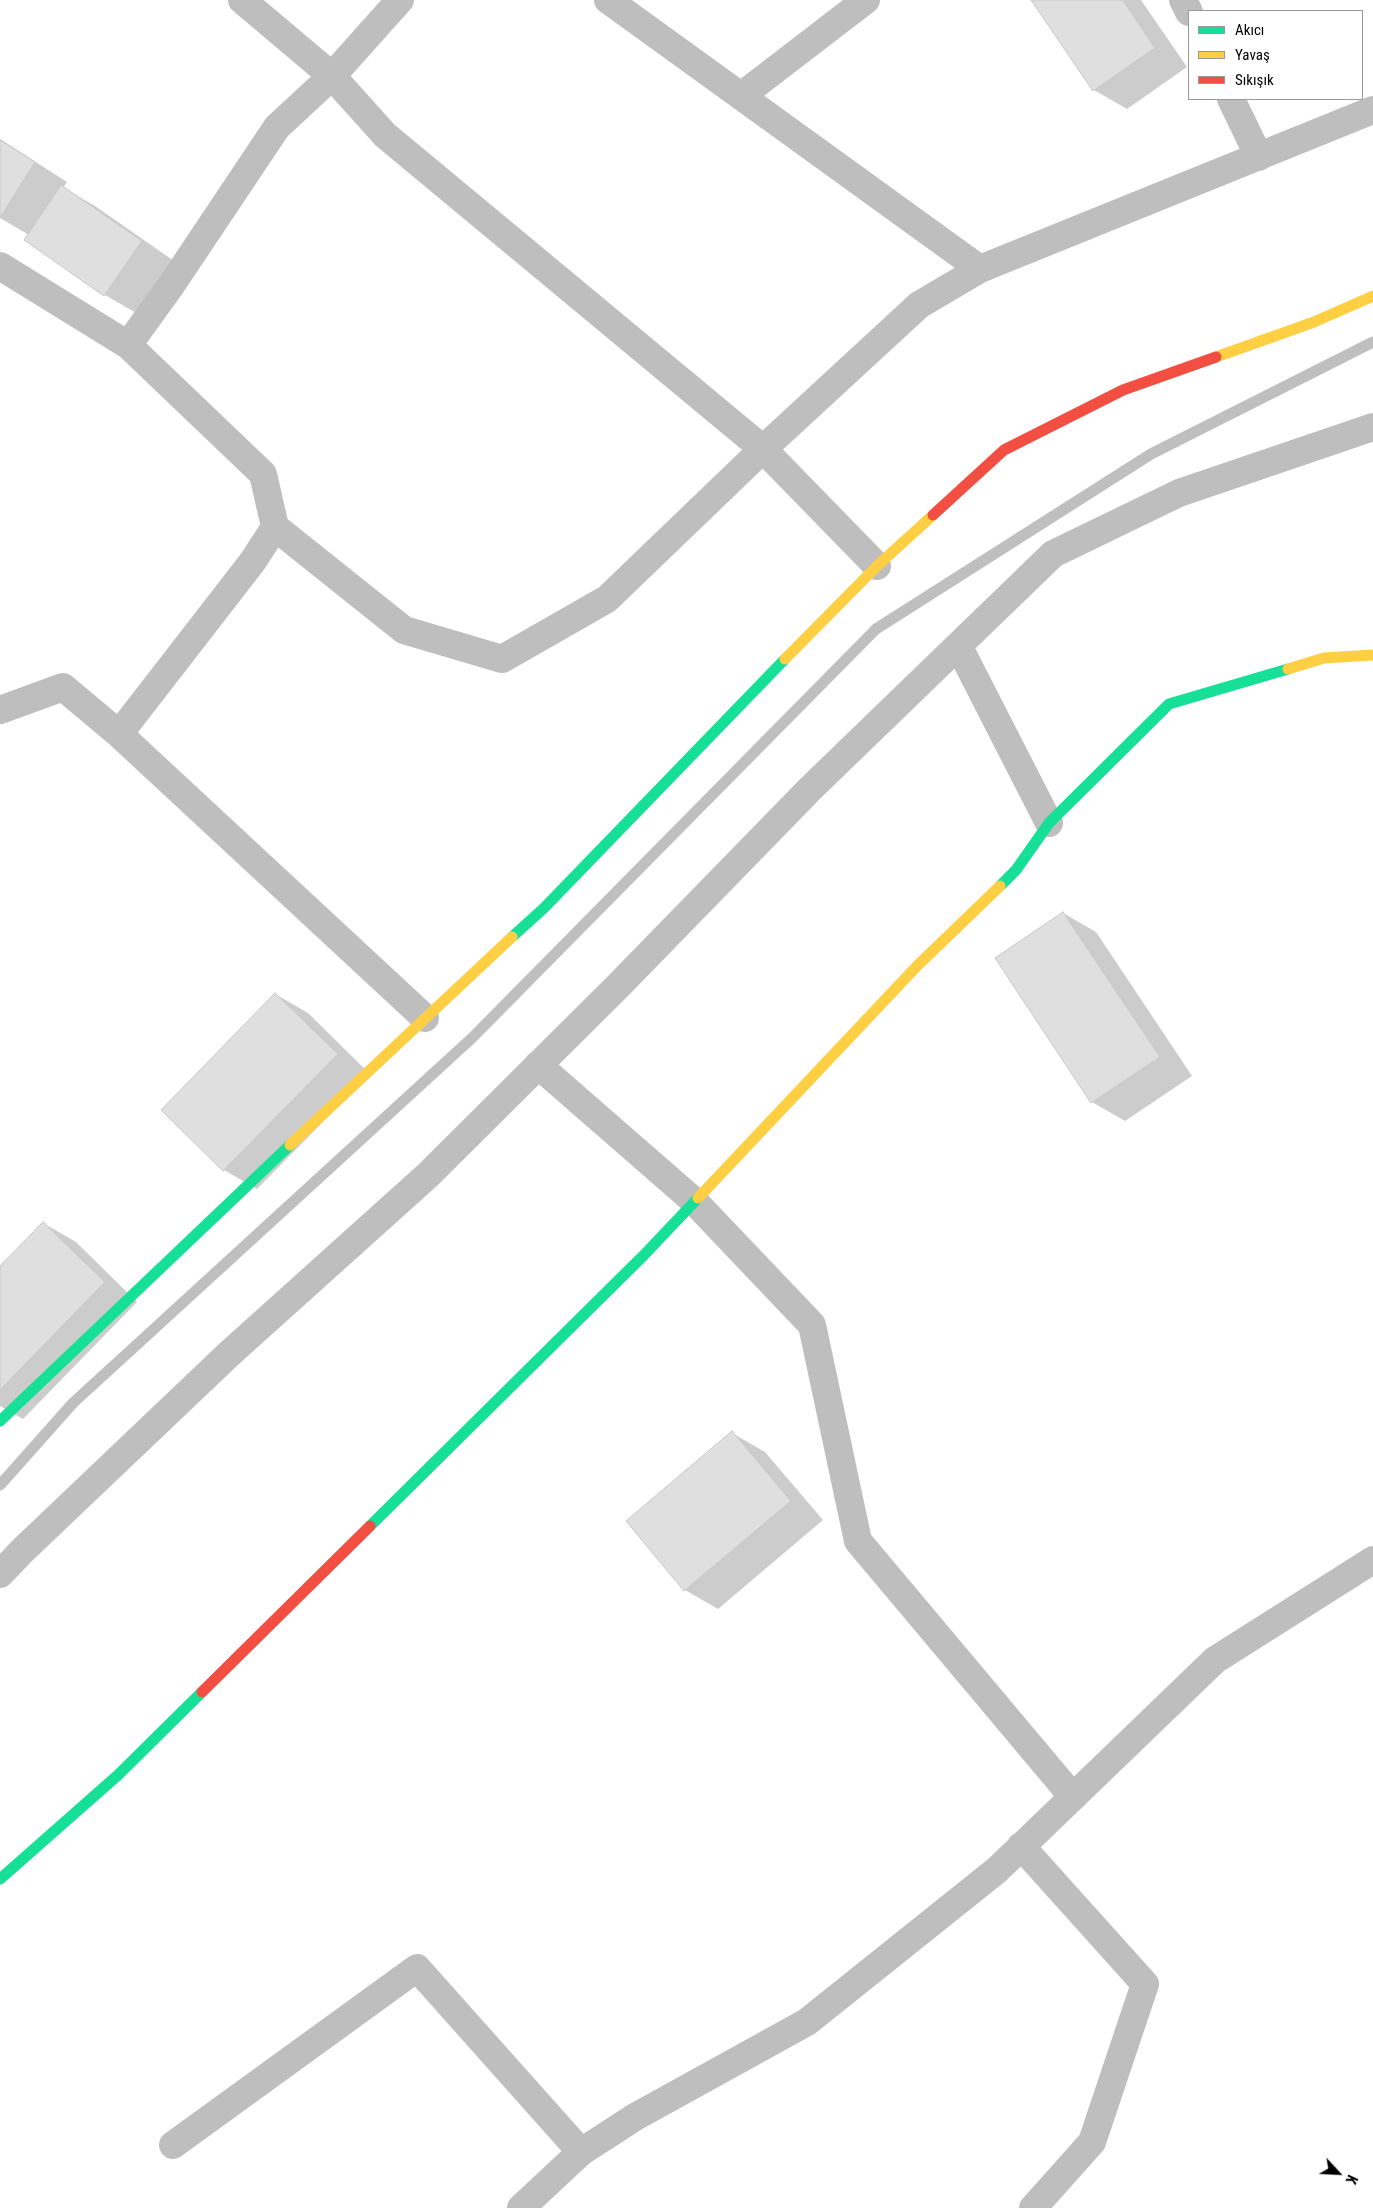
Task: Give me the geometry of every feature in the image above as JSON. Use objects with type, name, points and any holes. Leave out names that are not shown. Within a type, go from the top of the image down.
[{"type":"street","points":[[242,0],[332,76],[385,135],[763,449],[877,566]]},
{"type":"street","points":[[128,345],[172,284],[277,127],[332,76],[400,0]]},
{"type":"street","points":[[608,0],[980,269]]},
{"type":"street","points":[[741,96],[866,0]]},
{"type":"street","points":[[1231,100],[1259,156]]},
{"type":"street","points":[[0,266],[128,345],[263,474],[275,527],[404,630],[502,660],[606,599],[763,449],[919,305],[980,269],[1373,110]]},
{"type":"street","points":[[0,1421],[425,1018],[544,908],[716,728],[877,566],[1004,450],[1123,390],[1314,322],[1373,296]]},
{"type":"street","points":[[0,1574],[229,1354],[428,1175],[810,789],[959,647],[1053,554],[1179,493],[1373,427]]},
{"type":"street","points":[[119,734],[253,561],[275,527]]},
{"type":"street","points":[[959,647],[1049,823]]},
{"type":"street","points":[[0,1879],[118,1775],[644,1255],[917,966],[1016,870],[1049,823],[1169,704],[1324,658],[1373,655]]},
{"type":"street","points":[[0,710],[63,687],[119,734],[425,1018]]},
{"type":"street","points":[[538,1065],[694,1201],[812,1325],[858,1541],[1073,1797]]},
{"type":"street","points":[[521,2208],[581,2152],[635,2117],[807,2022],[997,1870],[1215,1660],[1373,1560]]},
{"type":"street","points":[[1021,1846],[1145,1984],[1092,2142],[1033,2208]]},
{"type":"street","points":[[173,2145],[417,1968],[581,2152]]},
{"type":"building","points":[[1031,0],[1123,0],[1155,48],[1093,91]]},
{"type":"building","points":[[0,140],[35,162],[0,218]]},
{"type":"building","points":[[61,185],[142,241],[104,296],[24,240]]},
{"type":"building","points":[[1063,912],[1160,1057],[1091,1103],[995,958]]},
{"type":"building","points":[[275,993],[338,1054],[223,1171],[161,1110]]},
{"type":"building","points":[[43,1222],[105,1282],[0,1390],[0,1266]]},
{"type":"building","points":[[732,1431],[791,1501],[684,1591],[626,1521]]},
{"type":"waterway","points":[[0,1485],[73,1403],[472,1038],[876,629],[1151,454],[1373,342]]},
{"type":"traffic: fast","points":[[512,937],[544,908],[785,659]]},
{"type":"traffic: fast","points":[[1000,886],[1016,870],[1049,823],[1169,704],[1288,669]]},
{"type":"traffic: fast","points":[[0,1421],[290,1145]]},
{"type":"traffic: fast","points":[[370,1526],[644,1255],[698,1198]]},
{"type":"traffic: fast","points":[[0,1879],[118,1775],[202,1692]]},
{"type":"traffic: slow","points":[[1216,357],[1314,322],[1373,296]]},
{"type":"traffic: slow","points":[[785,659],[877,566],[933,515]]},
{"type":"traffic: slow","points":[[1288,669],[1324,658],[1373,655]]},
{"type":"traffic: slow","points":[[698,1198],[917,966],[1000,886]]},
{"type":"traffic: slow","points":[[290,1145],[512,937]]},
{"type":"traffic: jam","points":[[933,515],[1004,450],[1123,390],[1216,357]]},
{"type":"traffic: jam","points":[[202,1692],[370,1526]]}]
